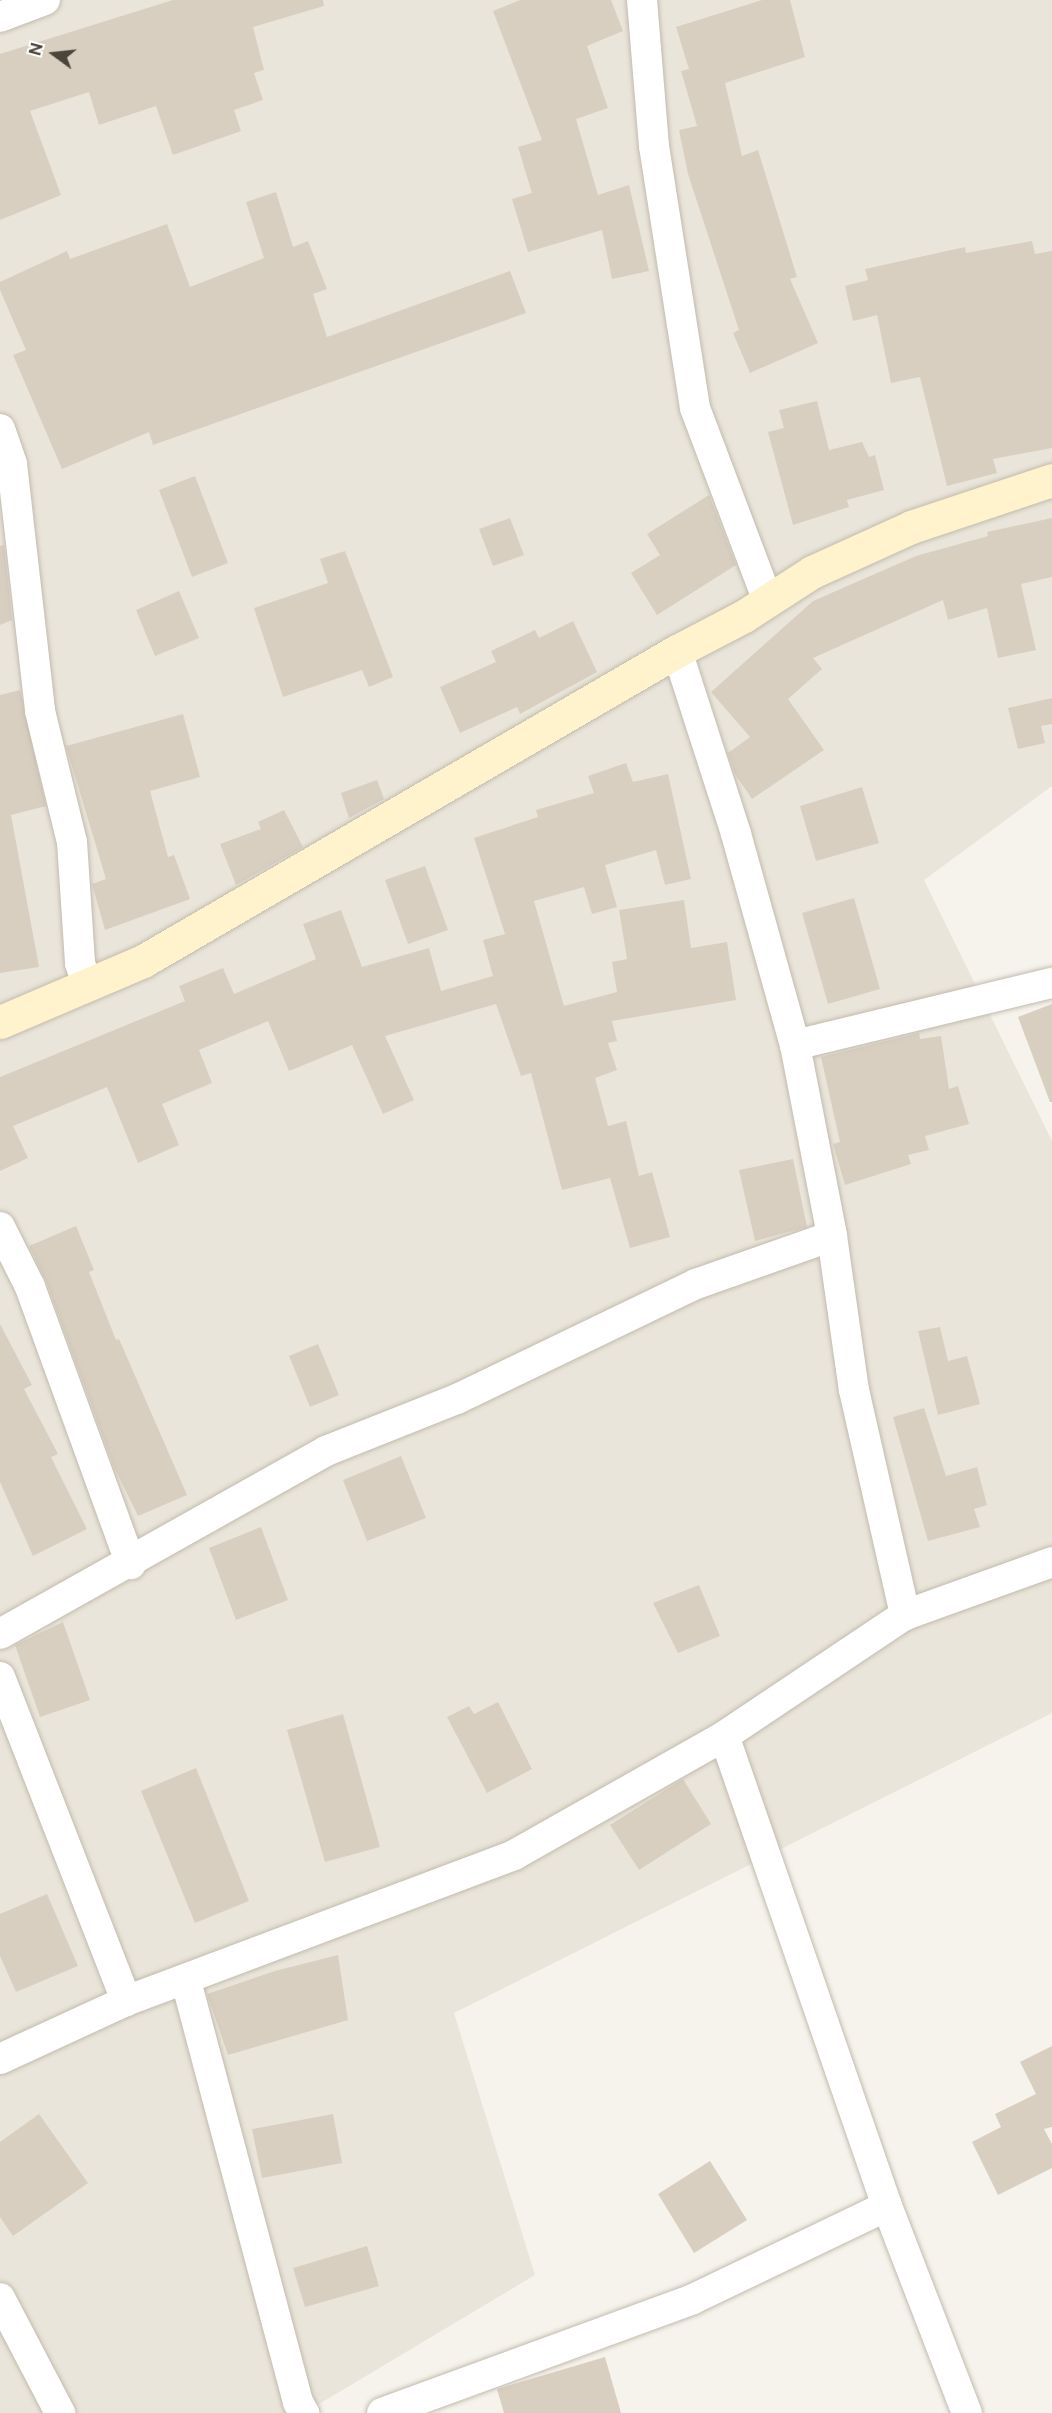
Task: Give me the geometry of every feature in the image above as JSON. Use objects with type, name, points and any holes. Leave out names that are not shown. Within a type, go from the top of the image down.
[{"type":"main road","points":[[0,1022],[143,961],[677,651],[768,601],[813,572],[911,527],[1052,480]]},
{"type":"street","points":[[0,17],[45,0]]},
{"type":"street","points":[[642,0],[654,146],[695,408],[768,601]]},
{"type":"street","points":[[0,429],[12,464],[10,527],[40,711],[72,842],[80,963],[87,984]]},
{"type":"street","points":[[677,651],[736,834],[795,1045],[832,1236],[854,1390],[905,1615]]},
{"type":"street","points":[[795,1045],[1052,983]]},
{"type":"street","points":[[0,1227],[30,1287],[131,1564]]},
{"type":"street","points":[[0,1634],[131,1564],[326,1451],[457,1399],[696,1284],[832,1236]]},
{"type":"street","points":[[0,2059],[126,2001],[186,1981],[514,1855],[724,1736],[905,1615],[1052,1562]]},
{"type":"street","points":[[0,1677],[126,2001]]},
{"type":"street","points":[[724,1736],[887,2206],[967,2413]]},
{"type":"street","points":[[186,1981],[298,2402],[304,2413]]},
{"type":"street","points":[[382,2413],[693,2299],[887,2206]]},
{"type":"street","points":[[0,2298],[60,2413]]},
{"type":"shaded area","points":[[0,0],[1052,0],[1052,786],[924,880],[1052,1141],[1052,1713],[454,2013],[535,2275],[304,2413],[0,2413]]},
{"type":"building","points":[[173,0],[323,0],[324,6],[253,27],[264,70],[254,73],[263,100],[234,110],[241,131],[173,155],[156,106],[99,125],[89,92],[30,111],[61,195],[0,220],[0,54]]},
{"type":"building","points":[[520,0],[611,0],[623,31],[587,46],[608,108],[576,119],[598,195],[629,185],[649,271],[612,279],[602,230],[528,252],[512,199],[532,193],[518,147],[542,140],[493,11]]},
{"type":"building","points":[[762,0],[790,0],[805,57],[725,83],[742,156],[758,150],[797,277],[790,279],[818,343],[750,373],[733,333],[739,330],[688,174],[679,130],[697,126],[681,71],[689,69],[676,27]]},
{"type":"building","points":[[276,192],[293,247],[308,241],[327,289],[313,294],[327,337],[510,271],[526,313],[153,445],[149,432],[62,469],[13,355],[26,350],[0,290],[0,282],[67,251],[70,259],[167,224],[190,287],[264,258],[246,202]]},
{"type":"building","points":[[1032,241],[1035,254],[1052,251],[1052,448],[993,459],[997,473],[947,486],[920,377],[891,383],[877,315],[853,321],[845,286],[868,280],[865,269],[965,247],[966,253]]},
{"type":"building","points":[[817,401],[829,450],[862,442],[869,457],[875,455],[884,490],[847,500],[849,507],[793,525],[768,432],[784,428],[779,410]]},
{"type":"building","points":[[195,476],[228,563],[192,577],[159,490]]},
{"type":"building","points":[[709,495],[736,565],[657,615],[631,573],[660,555],[647,534]]},
{"type":"building","points":[[510,518],[524,555],[493,566],[479,529]]},
{"type":"building","points":[[1052,518],[1052,577],[1021,584],[1036,650],[998,658],[987,608],[948,620],[943,600],[813,658],[822,669],[788,699],[824,750],[752,799],[735,774],[728,753],[750,737],[711,692],[813,601],[916,556],[988,536],[987,532]]},
{"type":"building","points":[[4,545],[12,620],[0,625],[0,546]]},
{"type":"building","points":[[345,551],[393,677],[369,687],[362,670],[283,697],[254,608],[328,583],[320,559]]},
{"type":"building","points":[[179,591],[199,638],[155,656],[136,610]]},
{"type":"building","points":[[573,621],[597,672],[520,714],[517,707],[460,733],[440,687],[496,662],[491,651],[535,630],[539,638]]},
{"type":"building","points":[[20,690],[46,806],[11,815],[39,967],[0,973],[0,695]]},
{"type":"building","points":[[1052,698],[1052,724],[1041,726],[1045,743],[1018,749],[1008,708]]},
{"type":"building","points":[[183,714],[200,777],[150,791],[168,857],[174,855],[190,899],[105,930],[92,884],[106,879],[66,746]]},
{"type":"building","points":[[626,763],[633,782],[668,774],[691,879],[665,885],[656,850],[605,865],[617,907],[592,914],[584,887],[534,901],[564,1006],[617,992],[612,962],[627,959],[619,910],[684,900],[691,948],[727,942],[736,1000],[612,1021],[617,1041],[608,1043],[617,1070],[595,1078],[608,1126],[626,1121],[639,1176],[652,1172],[670,1237],[630,1248],[610,1178],[562,1190],[531,1073],[521,1076],[496,1004],[385,1036],[414,1100],[383,1114],[352,1045],[289,1071],[268,1021],[199,1050],[212,1083],[162,1104],[179,1145],[138,1163],[107,1087],[13,1126],[28,1158],[0,1171],[0,1077],[185,1001],[179,986],[223,968],[234,994],[316,959],[303,924],[341,910],[362,967],[429,948],[441,991],[493,976],[483,940],[505,934],[474,838],[538,817],[536,810],[594,793],[588,776]]},
{"type":"building","points":[[377,780],[384,799],[349,818],[341,793]]},
{"type":"building","points":[[862,787],[879,843],[816,861],[800,806]]},
{"type":"building","points":[[284,810],[303,847],[236,885],[220,844],[261,829],[258,822]]},
{"type":"building","points":[[425,866],[448,930],[408,944],[385,880]]},
{"type":"building","points":[[854,898],[880,989],[828,1004],[802,913]]},
{"type":"building","points":[[1052,1004],[1052,1102],[1050,1102],[1018,1017]]},
{"type":"building","points":[[919,1033],[920,1039],[941,1036],[949,1089],[958,1086],[969,1124],[925,1136],[929,1150],[908,1155],[911,1164],[845,1185],[833,1144],[840,1142],[821,1057]]},
{"type":"building","points":[[793,1159],[807,1227],[755,1241],[739,1170]]},
{"type":"building","points":[[76,1226],[94,1270],[89,1272],[116,1340],[119,1339],[187,1495],[138,1516],[114,1467],[46,1281],[29,1246]]},
{"type":"building","points":[[0,1324],[32,1385],[24,1389],[58,1454],[51,1457],[87,1529],[33,1556],[0,1482]]},
{"type":"building","points":[[940,1327],[948,1361],[967,1356],[980,1404],[938,1415],[918,1331]]},
{"type":"building","points":[[318,1344],[339,1395],[310,1407],[289,1356]]},
{"type":"building","points":[[924,1408],[946,1476],[977,1467],[987,1505],[974,1509],[980,1527],[928,1541],[893,1417]]},
{"type":"building","points":[[401,1456],[426,1518],[367,1541],[343,1480]]},
{"type":"building","points":[[261,1527],[288,1600],[236,1620],[209,1548]]},
{"type":"building","points":[[699,1585],[720,1636],[678,1653],[653,1603]]},
{"type":"building","points":[[63,1622],[90,1700],[40,1717],[15,1645]]},
{"type":"building","points":[[498,1702],[532,1769],[487,1793],[447,1717],[469,1706],[474,1714]]},
{"type":"building","points":[[343,1714],[380,1847],[325,1862],[287,1730]]},
{"type":"building","points":[[196,1768],[249,1901],[195,1923],[141,1791]]},
{"type":"building","points":[[683,1779],[711,1824],[639,1870],[610,1825]]},
{"type":"building","points":[[47,1894],[78,1966],[16,1992],[0,1956],[0,1914]]},
{"type":"building","points":[[338,1955],[348,2020],[228,2055],[207,1994],[275,1971]]},
{"type":"building","points":[[1052,2046],[1052,2127],[1044,2129],[1052,2144],[1052,2168],[998,2195],[972,2142],[1001,2127],[995,2114],[1036,2094],[1020,2062]]},
{"type":"building","points":[[39,2114],[88,2183],[13,2236],[0,2217],[0,2142]]},
{"type":"building","points":[[333,2114],[342,2163],[262,2178],[252,2129]]},
{"type":"building","points":[[710,2161],[747,2220],[694,2253],[658,2194]]},
{"type":"building","points":[[367,2246],[379,2286],[305,2307],[293,2268]]},
{"type":"building","points":[[605,2357],[621,2413],[504,2413],[497,2389]]}]
